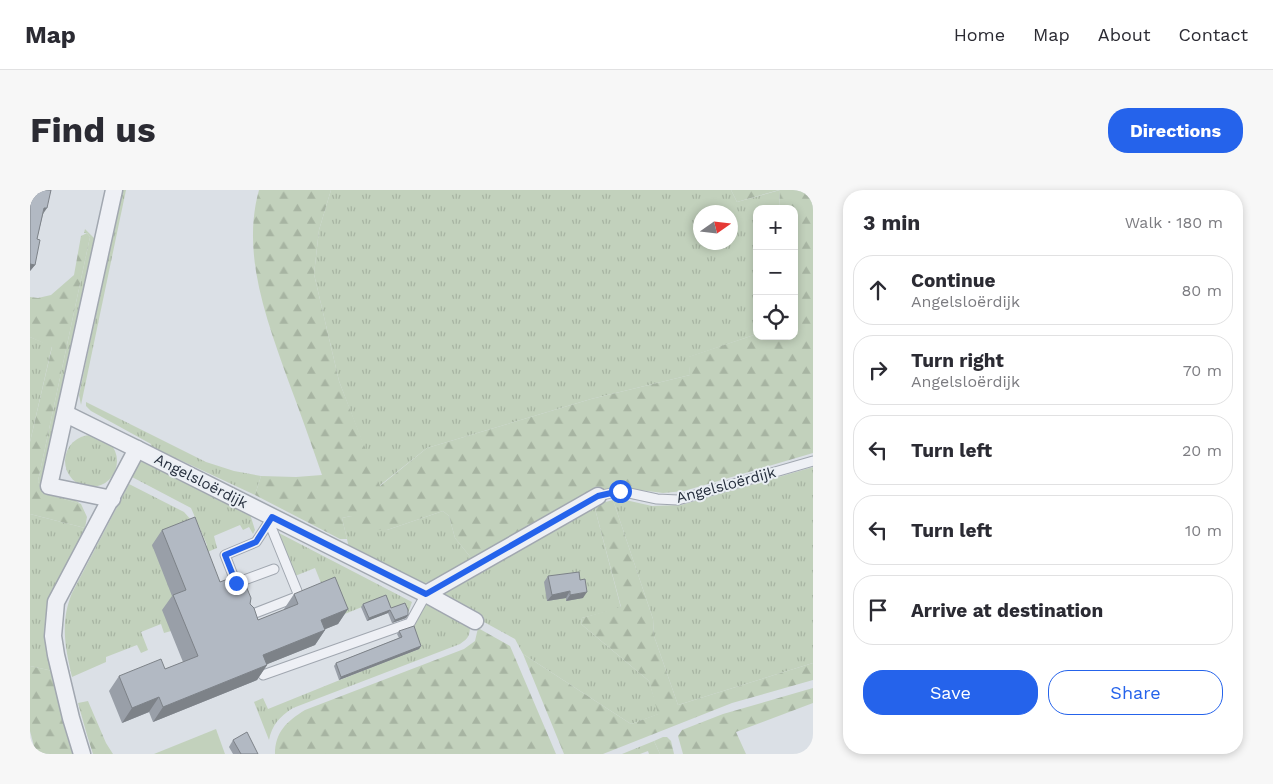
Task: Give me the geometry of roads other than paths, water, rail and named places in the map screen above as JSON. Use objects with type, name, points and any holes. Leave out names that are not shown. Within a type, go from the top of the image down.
[{"type":"street","points":[[112,499],[49,486],[114,190]]},
{"type":"street","name":"Angelsloërdijk","points":[[66,414],[271,519],[426,594],[475,621]]},
{"type":"street","name":"Angelsloërdijk","points":[[82,754],[56,655],[53,619],[56,602],[137,449]]},
{"type":"street","name":"Angelsloërdijk","points":[[426,594],[598,496]]},
{"type":"lane","name":"Angelsloërdijk","points":[[598,496],[620,491],[656,500],[678,500],[813,460]]},
{"type":"lane","points":[[271,519],[256,542],[225,555],[236,583],[274,569]]},
{"type":"lane","points":[[245,617],[299,596],[271,519]]},
{"type":"lane","points":[[263,675],[410,623],[426,594]]}]
